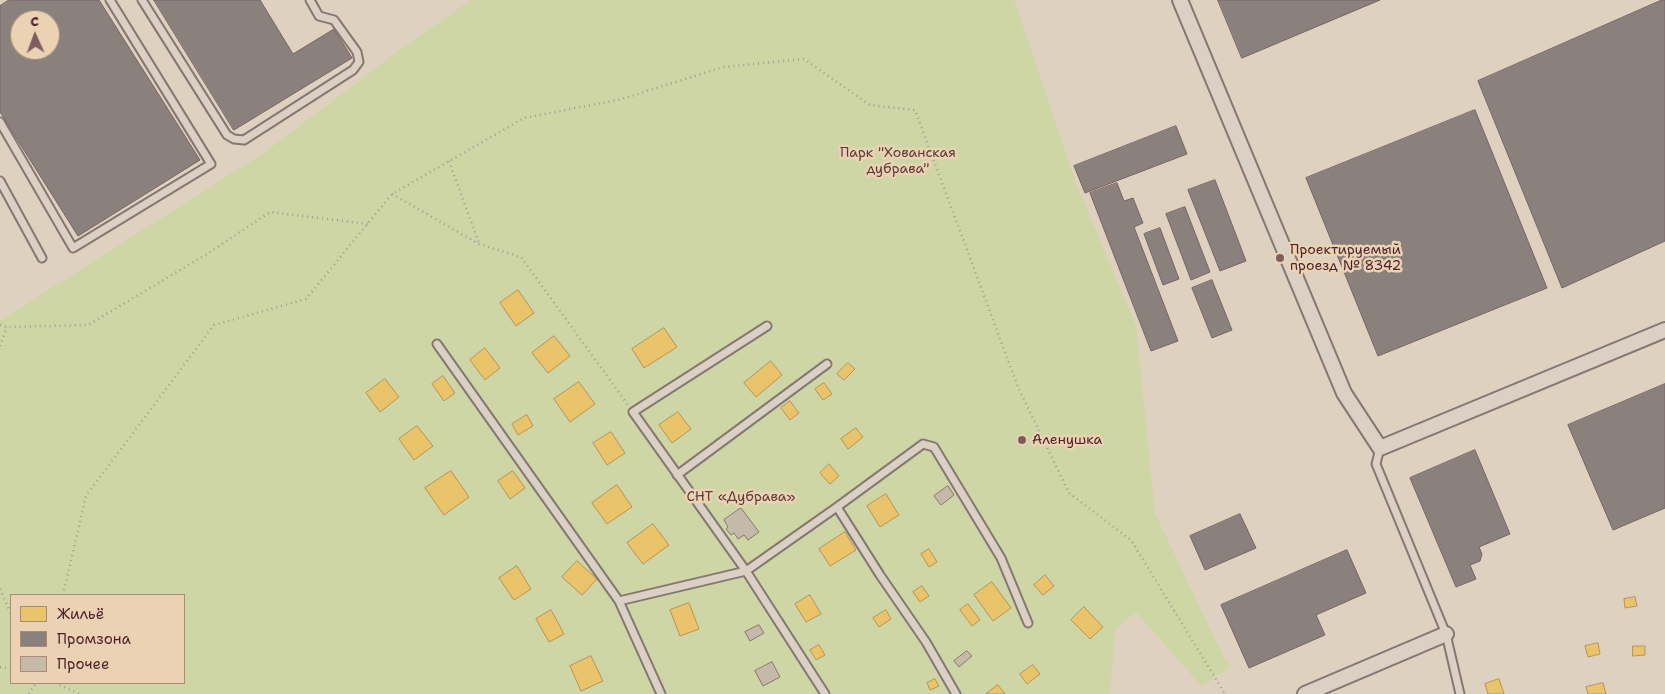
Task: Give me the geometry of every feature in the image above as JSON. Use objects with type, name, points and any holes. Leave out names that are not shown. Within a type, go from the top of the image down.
[{"type":"street","points":[[1180,0],[1344,393],[1380,448],[1665,330]]},
{"type":"street","points":[[1304,694],[1446,634]]},
{"type":"lane","points":[[0,122],[73,248],[211,164],[110,0]]},
{"type":"lane","points":[[142,0],[227,136],[244,140],[353,70],[359,62],[357,52],[334,20],[320,16],[310,0]]},
{"type":"lane","points":[[0,181],[42,258]]},
{"type":"lane","points":[[766,326],[633,412],[746,571],[825,694]]},
{"type":"lane","points":[[437,344],[619,601],[661,694]]},
{"type":"lane","points":[[677,475],[828,364]]},
{"type":"lane","points":[[619,601],[746,571],[922,444],[934,447],[1000,558],[1028,623]]},
{"type":"lane","points":[[1380,448],[1376,464],[1446,634],[1460,694]]},
{"type":"lane","points":[[837,507],[880,575],[926,642],[956,694]]},
{"type":"path","points":[[62,594],[86,496],[214,325],[306,300],[392,194],[524,118],[622,99],[723,67],[804,60],[870,105],[915,110],[1018,387],[1069,493],[1131,540],[1225,694]]},
{"type":"path","points":[[450,161],[479,244]]},
{"type":"path","points":[[392,194],[479,244],[521,257],[633,412]]},
{"type":"path","points":[[0,325],[7,327],[88,325],[208,254],[270,212],[368,224]]},
{"type":"path","points":[[0,346],[7,327]]},
{"type":"path","points":[[0,589],[10,612]]},
{"type":"path","points":[[57,684],[80,694]]},
{"type":"green space","name":"Парк \"Хованская дубрава\"","points":[[471,0],[1014,0],[1076,183],[1136,326],[1155,513],[1224,658],[1231,666],[1202,687],[1136,612],[1115,629],[1110,694],[0,694],[0,321],[265,152],[405,46]]},
{"type":"building: Жильё","points":[[518,290],[534,313],[516,326],[500,303]]},
{"type":"building: Жильё","points":[[664,328],[677,347],[644,368],[632,349]]},
{"type":"building: Жильё","points":[[554,336],[570,356],[548,373],[532,353]]},
{"type":"building: Жильё","points":[[485,348],[500,368],[485,380],[470,360]]},
{"type":"building: Жильё","points":[[771,361],[782,375],[756,397],[744,383]]},
{"type":"building: Жильё","points":[[848,363],[855,369],[844,380],[837,374]]},
{"type":"building: Жильё","points":[[443,376],[455,393],[444,401],[432,384]]},
{"type":"building: Жильё","points":[[385,379],[399,397],[380,412],[366,393]]},
{"type":"building: Жильё","points":[[579,382],[595,404],[570,422],[554,399]]},
{"type":"building: Жильё","points":[[824,383],[832,394],[823,400],[815,389]]},
{"type":"building: Жильё","points":[[790,401],[799,413],[790,420],[781,408]]},
{"type":"building: Жильё","points":[[678,412],[691,429],[672,443],[659,425]]},
{"type":"building: Жильё","points":[[527,415],[533,426],[518,435],[512,424]]},
{"type":"building: Жильё","points":[[417,426],[433,446],[414,460],[399,439]]},
{"type":"building: Жильё","points":[[856,428],[863,437],[848,449],[841,439]]},
{"type":"building: Жильё","points":[[611,432],[625,453],[607,465],[593,443]]},
{"type":"building: Жильё","points":[[829,464],[839,476],[830,484],[820,473]]},
{"type":"building: Жильё","points":[[451,471],[469,497],[444,515],[425,488]]},
{"type":"building: Жильё","points":[[513,471],[525,488],[510,499],[498,481]]},
{"type":"building: Жильё","points":[[617,485],[632,507],[607,524],[592,503]]},
{"type":"building: Жильё","points":[[886,494],[899,515],[880,527],[867,506]]},
{"type":"building: Жильё","points":[[653,524],[669,545],[643,564],[627,543]]},
{"type":"building: Жильё","points":[[845,532],[856,550],[830,566],[819,549]]},
{"type":"building: Жильё","points":[[929,549],[937,562],[929,567],[921,554]]},
{"type":"building: Жильё","points":[[577,561],[597,579],[582,595],[562,577]]},
{"type":"building: Жильё","points":[[517,566],[531,589],[514,600],[499,578]]},
{"type":"building: Жильё","points":[[1045,575],[1054,586],[1043,595],[1034,585]]},
{"type":"building: Жильё","points":[[992,582],[1011,608],[993,621],[974,595]]},
{"type":"building: Жильё","points":[[922,586],[929,596],[920,602],[913,592]]},
{"type":"building: Жильё","points":[[810,595],[821,614],[806,622],[795,604]]},
{"type":"building: Жильё","points":[[1635,597],[1637,606],[1625,608],[1624,599]]},
{"type":"building: Жильё","points":[[689,603],[699,629],[680,636],[670,610]]},
{"type":"building: Жильё","points":[[968,604],[980,620],[972,626],[960,610]]},
{"type":"building: Жильё","points":[[1084,607],[1103,627],[1090,639],[1071,620]]},
{"type":"building: Жильё","points":[[551,610],[564,634],[549,642],[536,619]]},
{"type":"building: Жильё","points":[[886,610],[891,619],[879,627],[873,618]]},
{"type":"building: Жильё","points":[[1598,643],[1600,654],[1588,657],[1585,646]]},
{"type":"building: Жильё","points":[[819,645],[825,655],[816,660],[810,650]]},
{"type":"building: Жильё","points":[[1633,646],[1645,646],[1645,655],[1633,656]]},
{"type":"building: Жильё","points":[[591,656],[603,681],[581,691],[570,666]]},
{"type":"building: Жильё","points":[[1033,665],[1040,674],[1027,684],[1020,674]]},
{"type":"building: Жильё","points":[[935,679],[939,686],[930,690],[927,683]]},
{"type":"building: Жильё","points":[[1499,679],[1504,694],[1488,694],[1485,684]]},
{"type":"building: Жильё","points":[[1603,683],[1606,694],[1588,694],[1586,687]]},
{"type":"building: Жильё","points":[[998,685],[1005,694],[986,694]]},
{"type":"building: Промзона","points":[[9,0],[99,0],[200,160],[78,236],[0,112],[0,6]]},
{"type":"building: Промзона","points":[[154,0],[260,0],[293,54],[334,29],[352,58],[234,130]]},
{"type":"building: Промзона","points":[[1218,0],[1380,0],[1242,58]]},
{"type":"building: Промзона","points":[[1665,0],[1665,241],[1562,288],[1478,81]]},
{"type":"building: Промзона","points":[[1475,110],[1547,288],[1378,356],[1306,178]]},
{"type":"building: Промзона","points":[[1176,126],[1187,154],[1085,193],[1074,166]]},
{"type":"building: Промзона","points":[[1215,180],[1246,261],[1220,271],[1188,190]]},
{"type":"building: Промзона","points":[[1117,183],[1124,201],[1133,198],[1143,223],[1134,227],[1178,341],[1151,351],[1090,193]]},
{"type":"building: Промзона","points":[[1185,207],[1210,272],[1191,280],[1166,214]]},
{"type":"building: Промзона","points":[[1160,228],[1179,279],[1163,285],[1144,234]]},
{"type":"building: Промзона","points":[[1212,280],[1232,330],[1212,338],[1192,288]]},
{"type":"building: Промзона","points":[[1665,384],[1665,508],[1613,530],[1568,425]]},
{"type":"building: Промзона","points":[[1475,450],[1510,534],[1479,547],[1482,554],[1480,561],[1470,565],[1476,579],[1456,587],[1410,478]]},
{"type":"building: Промзона","points":[[1240,514],[1256,548],[1205,570],[1190,536]]},
{"type":"building: Промзона","points":[[1347,550],[1366,593],[1316,615],[1325,635],[1249,668],[1221,605]]},
{"type":"building: Прочее","points":[[948,486],[954,495],[941,505],[934,496]]},
{"type":"building: Прочее","points":[[741,508],[759,532],[748,540],[744,535],[738,539],[734,533],[731,535],[726,529],[728,527],[724,520]]},
{"type":"building: Прочее","points":[[759,625],[764,633],[750,641],[745,632]]},
{"type":"building: Прочее","points":[[967,651],[972,656],[959,667],[954,661]]},
{"type":"building: Прочее","points":[[772,662],[780,677],[763,686],[755,671]]},
{"type":"place","name":"Проектируемый проезд № 8342","points":[[1280,258]]},
{"type":"place","name":"Аленушка","points":[[1022,440]]},
{"type":"park label","name":"СНТ «Дубрава»","points":[[741,497]]}]
